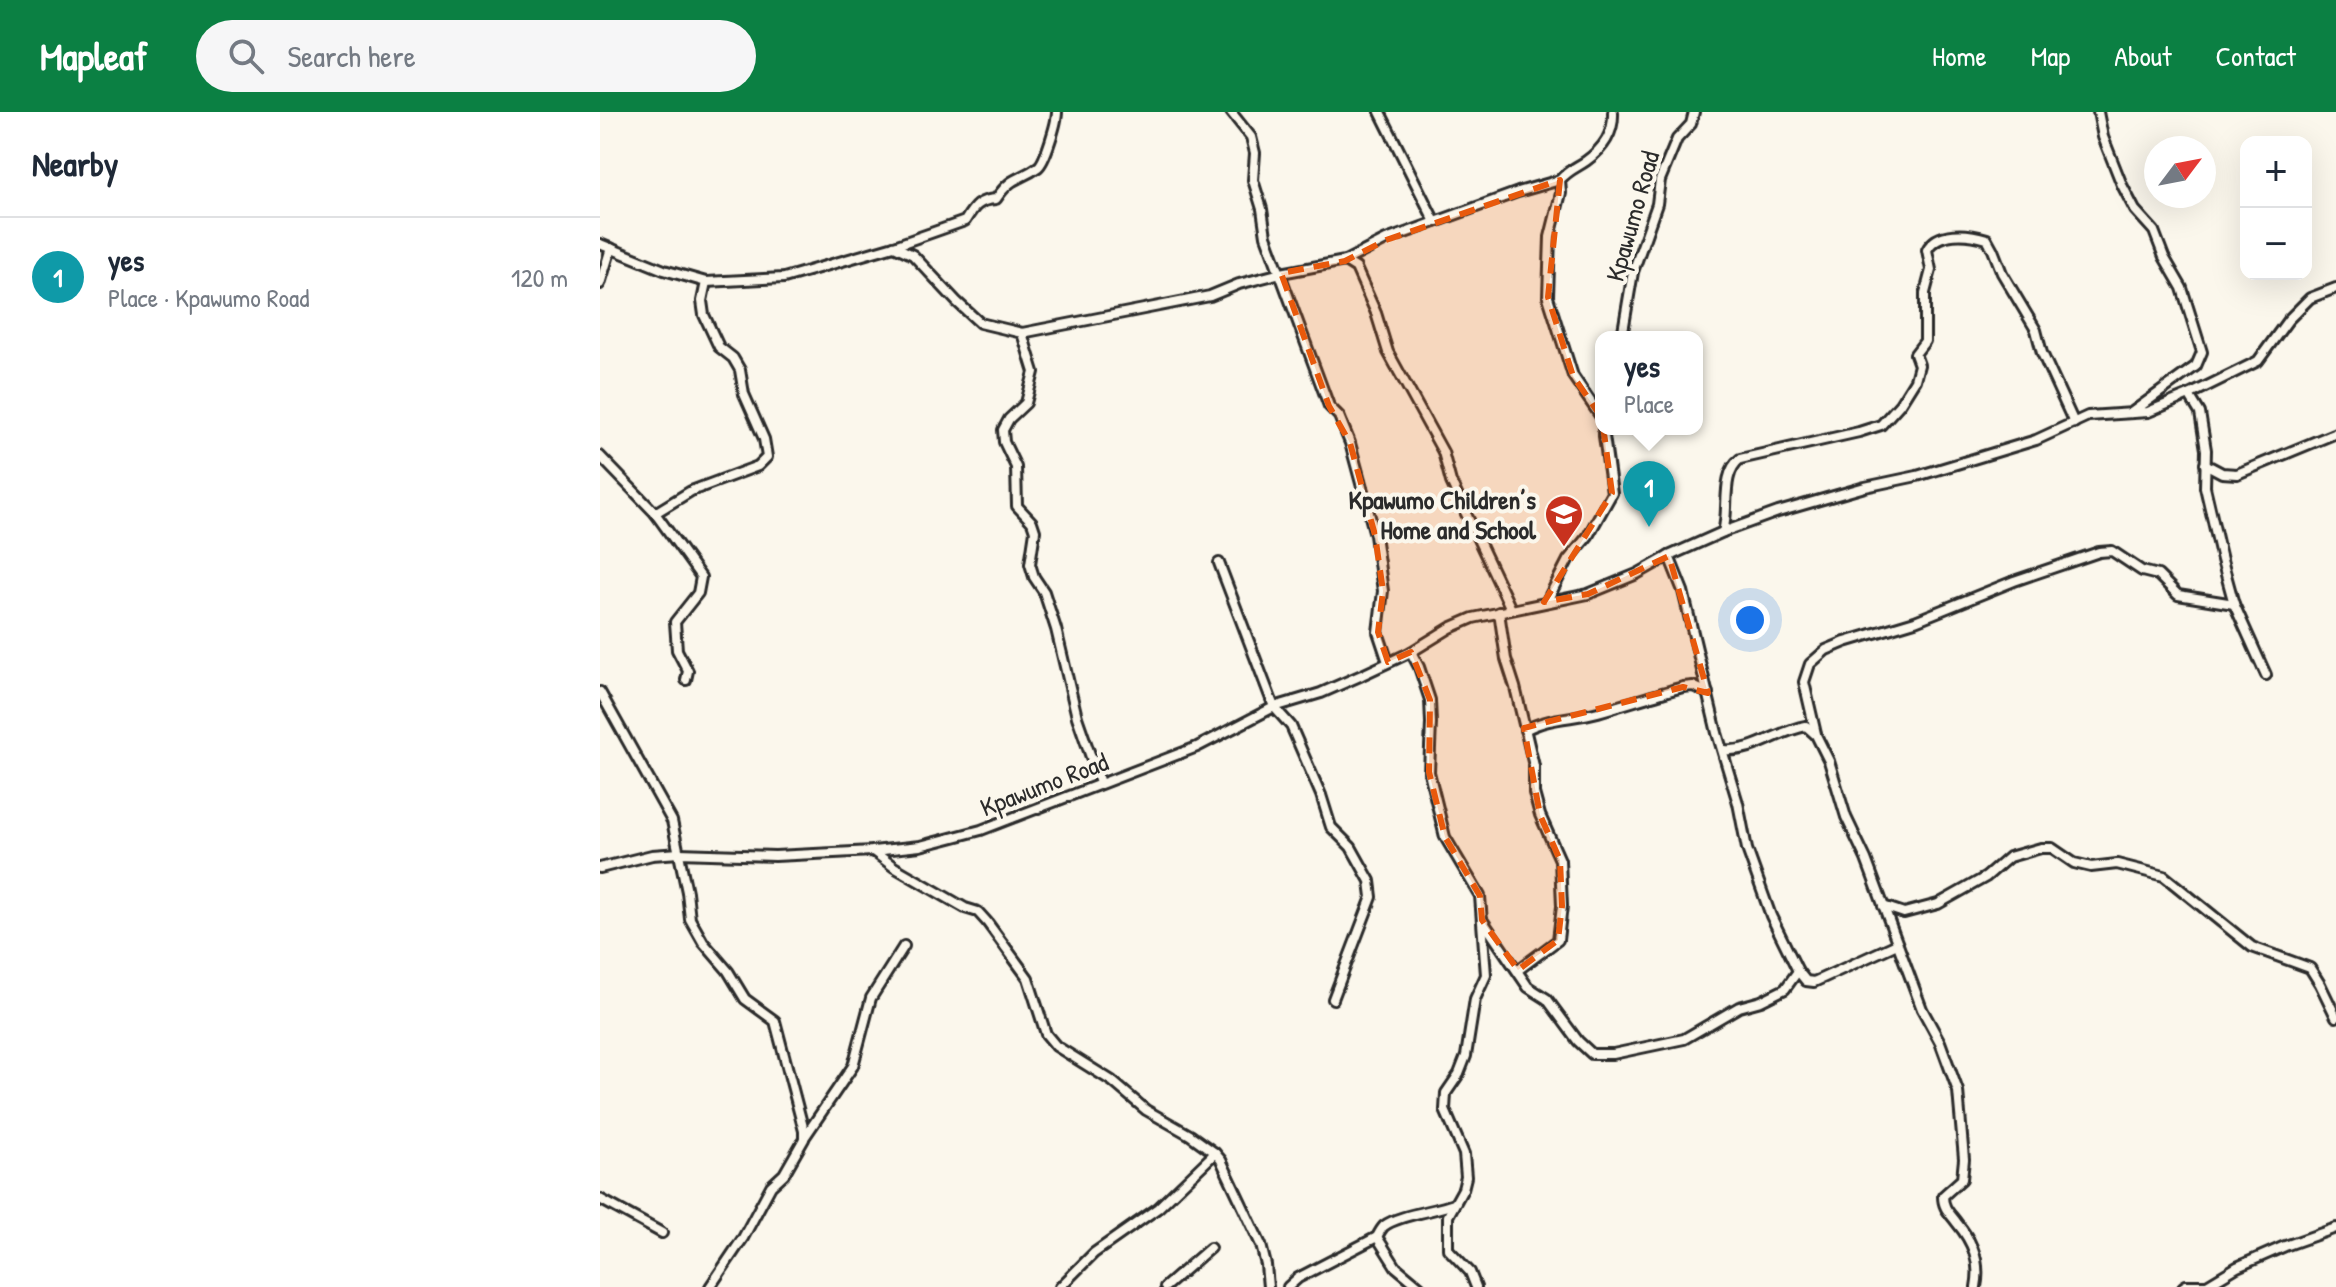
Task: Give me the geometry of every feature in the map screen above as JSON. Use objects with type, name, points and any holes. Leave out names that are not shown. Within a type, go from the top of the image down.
[{"type":"street","points":[[600,244],[664,270],[706,282],[784,278],[894,246],[965,221],[973,207],[982,200],[996,199],[1006,185],[1040,166],[1057,123],[1057,112]]},
{"type":"street","points":[[1231,112],[1251,137],[1255,153],[1253,180],[1266,236],[1329,406],[1339,416],[1350,443],[1372,524],[1383,591],[1378,632],[1388,662]]},
{"type":"street","points":[[1380,112],[1435,222]]},
{"type":"street","points":[[894,246],[913,255],[980,323],[1022,333],[1210,296],[1239,284],[1281,273],[1345,261],[1386,240],[1560,180],[1567,171],[1587,160],[1607,141],[1614,128],[1613,112]]},
{"type":"street","name":"Kpawumo Road","points":[[1623,331],[1633,272],[1657,204],[1660,180],[1677,139],[1691,124],[1694,112]]},
{"type":"street","points":[[2098,112],[2103,137],[2122,185],[2135,210],[2154,231],[2164,257],[2182,288],[2202,352],[2196,366],[2180,380],[2130,413]]},
{"type":"street","points":[[1560,180],[1561,193],[1550,237],[1548,297],[1573,376],[1595,408]]},
{"type":"street","points":[[1723,532],[1728,518],[1729,477],[1732,465],[1740,459],[1881,425],[1900,404],[1915,380],[1919,365],[1915,354],[1925,341],[1925,293],[1931,270],[1927,250],[1940,237],[1962,234],[1987,239],[2002,273],[2036,330],[2042,353],[2074,423]]},
{"type":"street","points":[[600,284],[611,248]]},
{"type":"street","points":[[1345,261],[1356,268],[1376,313],[1388,352],[1443,452],[1451,482],[1511,609]]},
{"type":"street","points":[[655,513],[691,491],[758,466],[767,457],[764,439],[744,394],[740,370],[733,358],[719,347],[704,315],[702,301],[706,282]]},
{"type":"street","name":"Kpawumo Road","points":[[600,868],[652,855],[679,853],[775,856],[873,851],[920,846],[981,830],[1197,747],[1274,707],[1321,693],[1411,652],[1473,618],[1588,594],[1723,532],[1778,512],[1917,476],[2036,440],[2088,416],[2148,412],[2258,361],[2288,320],[2310,298],[2336,288]]},
{"type":"street","points":[[1022,333],[1034,372],[1026,403],[1009,419],[1003,430],[1004,442],[1016,467],[1017,506],[1032,522],[1035,531],[1030,564],[1044,592],[1056,629],[1077,717],[1100,783]]},
{"type":"street","points":[[2189,395],[2200,413],[2206,450],[2205,487],[2234,604],[2266,675]]},
{"type":"street","points":[[2205,464],[2222,473],[2237,474],[2336,433]]},
{"type":"street","points":[[1547,601],[1568,560],[1588,536],[1612,493],[1604,435]]},
{"type":"street","points":[[600,456],[655,513],[701,577],[698,593],[675,622],[677,650],[688,671],[686,680]]},
{"type":"street","points":[[1976,1287],[1978,1273],[1974,1245],[1943,1206],[1943,1196],[1962,1179],[1964,1159],[1958,1091],[1940,1042],[1922,1009],[1866,859],[1846,817],[1829,761],[1816,735],[1804,682],[1810,664],[1826,650],[1870,633],[1915,621],[2002,585],[2099,552],[2112,551],[2142,571],[2158,575],[2178,595],[2234,604]]},
{"type":"street","points":[[1669,556],[1683,591],[1747,849],[1771,916],[1798,971],[1806,981],[1814,982],[1897,944]]},
{"type":"street","points":[[1219,563],[1274,707],[1291,726],[1321,795],[1331,827],[1351,847],[1370,881],[1372,897],[1333,999]]},
{"type":"street","points":[[1499,612],[1506,659],[1534,766],[1534,793],[1560,860],[1562,906],[1558,940],[1518,970]]},
{"type":"street","points":[[1411,652],[1430,700],[1429,772],[1445,837],[1480,896],[1486,975],[1475,999],[1466,1056],[1459,1074],[1446,1093],[1445,1110],[1464,1154],[1466,1177],[1448,1216],[1448,1249],[1470,1272],[1476,1287]]},
{"type":"street","points":[[1525,730],[1555,719],[1564,720],[1598,712],[1683,687],[1693,686],[1708,693]]},
{"type":"street","points":[[600,692],[672,821],[690,919],[745,999],[775,1021],[804,1139]]},
{"type":"street","points":[[1723,750],[1738,752],[1806,726],[1816,735]]},
{"type":"street","points":[[1883,906],[1904,913],[1938,904],[1986,877],[2009,857],[2052,848],[2074,863],[2091,867],[2117,864],[2164,876],[2252,947],[2310,968],[2336,1017]]},
{"type":"street","points":[[873,851],[894,867],[965,908],[978,912],[1028,978],[1046,1034],[1056,1046],[1112,1081],[1146,1110],[1215,1153],[1261,1245],[1268,1287]]},
{"type":"street","points":[[1482,920],[1528,987],[1547,999],[1578,1041],[1592,1054],[1613,1054],[1684,1039],[1739,1007],[1761,1001],[1785,989],[1798,971]]},
{"type":"street","points":[[710,1287],[743,1238],[771,1186],[784,1174],[853,1066],[871,998],[904,946]]},
{"type":"street","points":[[1060,1287],[1094,1253],[1158,1208],[1215,1153]]},
{"type":"street","points":[[600,1199],[662,1233]]},
{"type":"street","points":[[1288,1287],[1298,1278],[1377,1237],[1385,1226],[1408,1216],[1454,1204]]},
{"type":"street","points":[[2183,1287],[2207,1285],[2237,1267],[2336,1228]]},
{"type":"street","points":[[1377,1237],[1396,1267],[1420,1287]]},
{"type":"street","points":[[1165,1287],[1210,1248]]},
{"type":"highlighted area","points":[[1560,180],[1548,297],[1573,376],[1602,418],[1612,493],[1544,602],[1588,594],[1669,556],[1708,693],[1683,687],[1524,728],[1540,815],[1560,860],[1562,906],[1558,940],[1518,970],[1482,920],[1480,896],[1445,837],[1429,772],[1430,700],[1411,652],[1388,662],[1378,632],[1383,591],[1375,535],[1350,443],[1329,406],[1281,273],[1345,261],[1386,240]]},
{"type":"place","name":"yes","points":[[1649,527]]},
{"type":"place","name":"Kpawumo Children’s Home and School","points":[[1564,548]]}]
